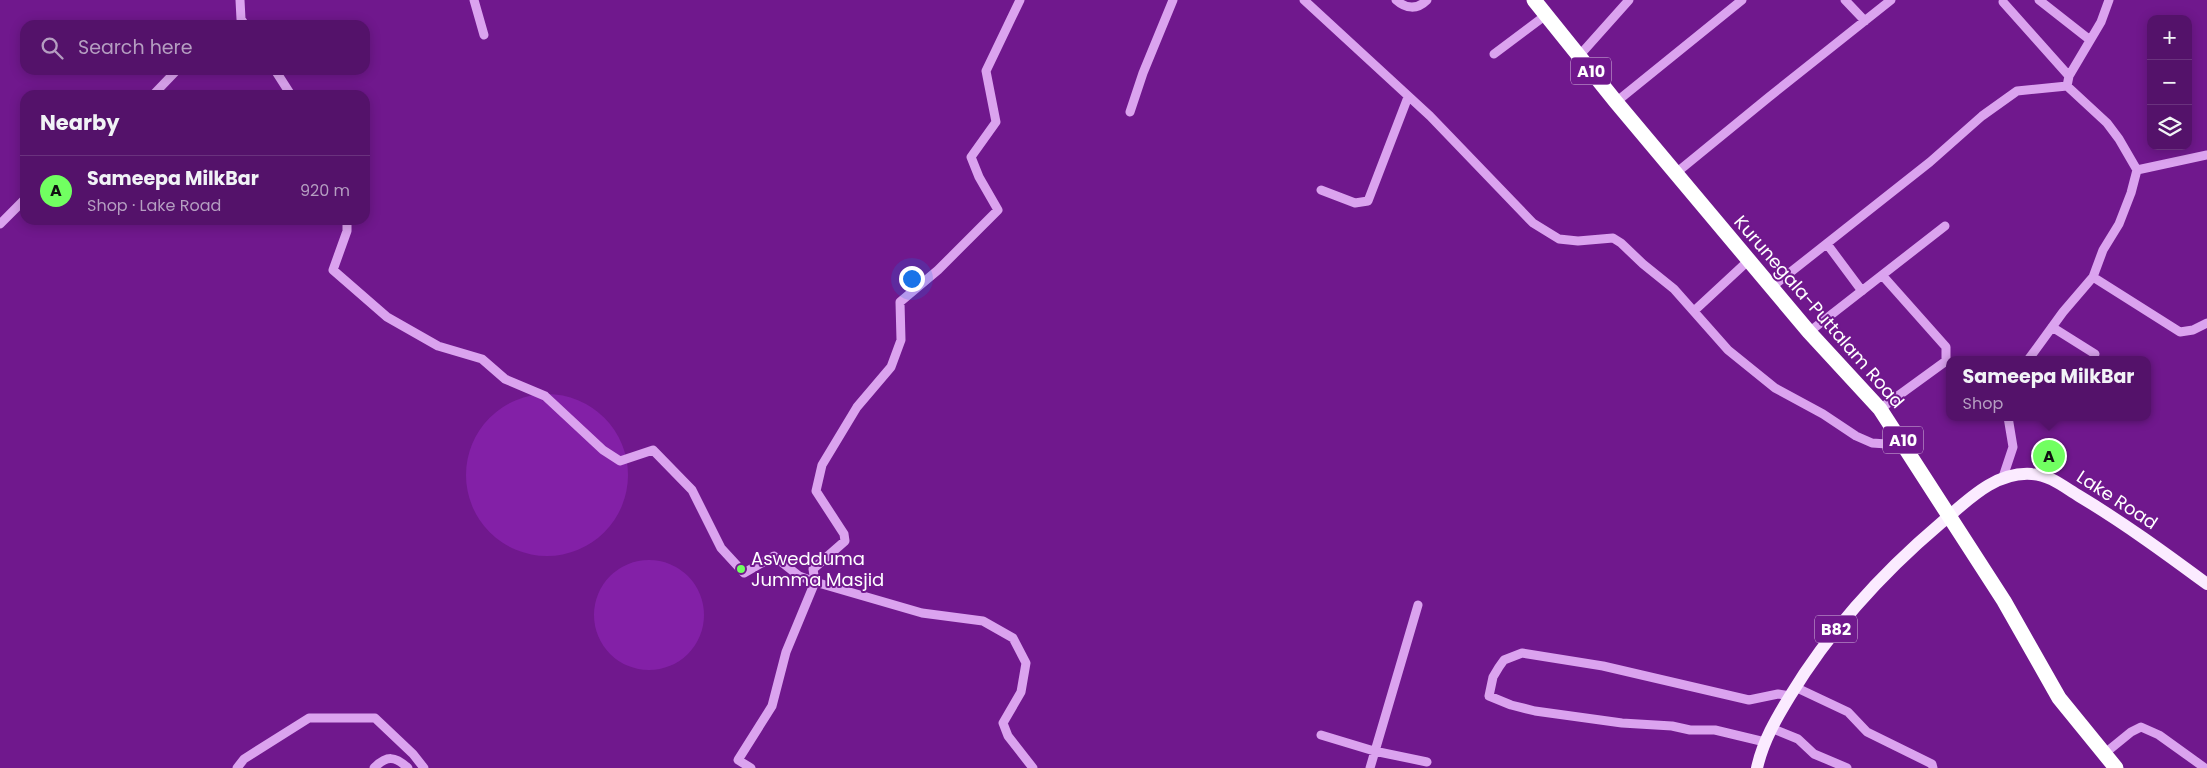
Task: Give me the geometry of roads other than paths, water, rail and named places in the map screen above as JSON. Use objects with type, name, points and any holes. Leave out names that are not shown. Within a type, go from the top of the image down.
[{"type":"highway","name":"Kurunegala-Puttalam Road","points":[[1534,0],[1616,102],[1749,260],[1773,286],[1810,332],[1880,409],[1901,438],[2004,601],[2059,698],[2116,768]]},
{"type":"main road","name":"Lake Road","points":[[1950,515],[1984,488],[2003,477],[2027,473],[2051,478],[2118,520],[2205,579]]},
{"type":"main road","name":"B82","points":[[1757,768],[1771,728],[1834,632],[1867,593],[1950,515]]},
{"type":"street","points":[[240,0],[243,20]]},
{"type":"street","points":[[474,0],[484,35]]},
{"type":"street","points":[[751,768],[738,760],[772,706],[786,652],[815,582],[813,569],[845,541],[844,534],[816,491],[822,465],[857,408],[891,366],[902,340],[900,302],[938,270],[998,210],[979,177],[971,157],[996,122],[986,71],[1020,0]]},
{"type":"street","points":[[1130,112],[1143,73],[1173,0]]},
{"type":"street","points":[[1304,0],[1430,116],[1533,223],[1559,238],[1578,241],[1613,238],[1621,242],[1643,264],[1674,289],[1728,350],[1775,388],[1795,401],[1823,414],[1856,436],[1872,443],[1887,444],[1901,438]]},
{"type":"street","points":[[1396,0],[1402,6],[1414,8],[1427,0]]},
{"type":"street","points":[[1579,56],[1629,0]]},
{"type":"street","points":[[1616,102],[1742,0]]},
{"type":"street","points":[[1845,0],[1865,21]]},
{"type":"street","points":[[1676,173],[1891,0]]},
{"type":"street","points":[[2039,0],[2090,40]]},
{"type":"street","points":[[2068,86],[2069,76],[2101,22],[2108,0]]},
{"type":"street","points":[[2003,2],[2069,76]]},
{"type":"street","points":[[1494,54],[1546,15]]},
{"type":"street","points":[[158,90],[172,75]]},
{"type":"street","points":[[278,75],[288,90]]},
{"type":"street","points":[[1773,286],[1930,162],[1982,116],[2017,91],[2068,86],[2107,123],[2119,139],[2137,170],[2131,193],[2119,224],[2103,250],[2092,277],[2031,356]]},
{"type":"street","points":[[1321,190],[1355,203],[1368,201],[1408,97]]},
{"type":"street","points":[[2137,170],[2207,156]]},
{"type":"street","points":[[0,224],[20,204]]},
{"type":"street","points":[[346,225],[347,231],[333,270],[387,317],[438,346],[482,359],[505,379],[545,396],[603,450],[620,461],[653,450],[692,490],[721,548],[744,572],[774,556],[799,576],[815,582],[922,613],[983,621],[1013,638],[1026,663],[1021,692],[1003,723],[1008,736],[1033,768]]},
{"type":"street","points":[[1810,332],[1945,226]]},
{"type":"street","points":[[1827,244],[1862,291]]},
{"type":"street","points":[[1694,311],[1749,260]]},
{"type":"street","points":[[1880,409],[1946,360],[1946,348],[1882,275]]},
{"type":"street","points":[[2092,277],[2180,332],[2192,330],[2207,323]]},
{"type":"street","points":[[2052,327],[2095,354]]},
{"type":"street","points":[[2003,477],[2013,447],[2009,421]]},
{"type":"street","points":[[1370,768],[1418,605]]},
{"type":"street","points":[[1765,742],[1715,730],[1690,730],[1622,723],[1544,712],[1511,705],[1489,696],[1493,677],[1504,660],[1522,653],[1603,666],[1750,700],[1793,692],[1848,712],[1867,732],[1932,764],[1933,768]]},
{"type":"street","points":[[236,768],[244,759],[309,718],[375,718],[413,754],[424,768]]},
{"type":"street","points":[[2104,754],[2131,732],[2141,727],[2159,734],[2205,768]]},
{"type":"street","points":[[1771,728],[1798,739],[1814,754],[1847,768]]},
{"type":"street","points":[[1321,735],[1374,751],[1427,762]]},
{"type":"street","points":[[374,768],[386,758],[392,757],[408,768]]},
{"type":"place","name":"Sameepa MilkBar","points":[[2049,456]]},
{"type":"place","name":"Aswedduma Jumma Masjid","points":[[741,569]]}]
